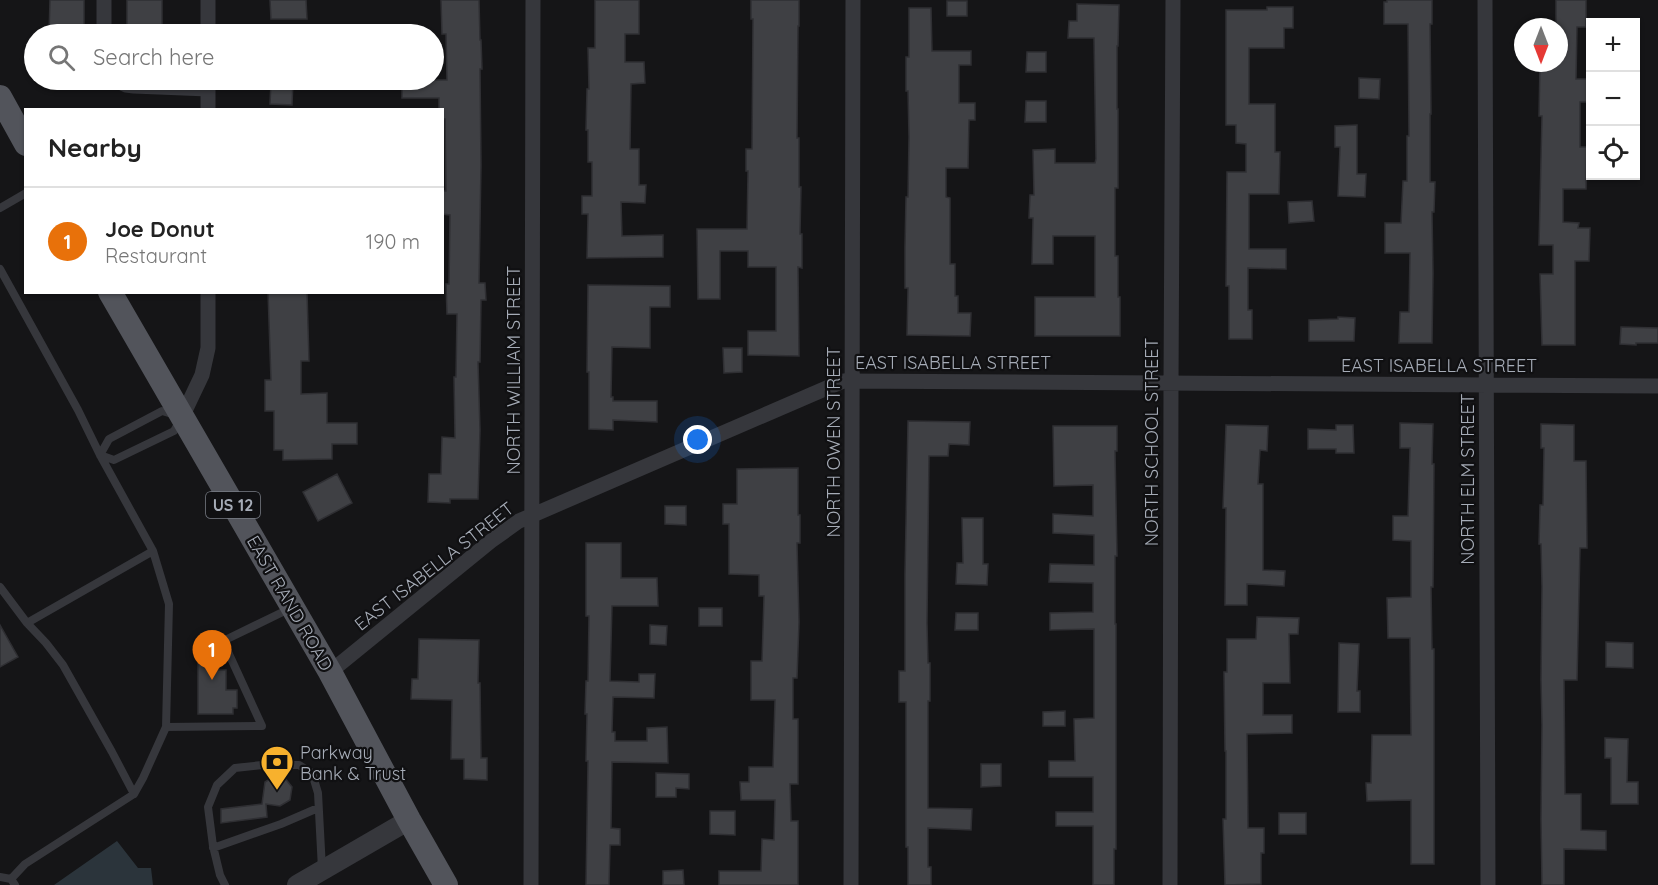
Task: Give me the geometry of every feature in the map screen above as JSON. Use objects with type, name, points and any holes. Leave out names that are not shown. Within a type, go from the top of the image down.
[{"type":"main road","points":[[0,97],[24,140]]},
{"type":"main road","name":"EAST RAND ROAD","points":[[111,294],[330,672],[446,885]]},
{"type":"street","points":[[104,0],[104,24]]},
{"type":"street","points":[[208,0],[208,24]]},
{"type":"street","name":"NORTH WILLIAM STREET","points":[[531,885],[533,0]]},
{"type":"street","name":"NORTH OWEN STREET","points":[[851,885],[853,0]]},
{"type":"street","name":"NORTH SCHOOL STREET","points":[[1170,885],[1173,0]]},
{"type":"street","name":"NORTH ELM STREET","points":[[1485,0],[1488,885]]},
{"type":"street","points":[[208,90],[208,108]]},
{"type":"street","points":[[182,417],[202,375],[208,348],[208,294]]},
{"type":"street","name":"EAST ISABELLA STREET","points":[[330,672],[500,534],[532,514],[837,382],[853,380],[1658,386]]},
{"type":"street","points":[[297,885],[410,820]]},
{"type":"lane","points":[[0,207],[24,194]]},
{"type":"lane","points":[[0,270],[153,551],[169,604],[166,727],[134,794],[25,864],[13,882],[0,877]]},
{"type":"lane","points":[[162,411],[182,417],[174,431],[114,460],[100,455],[109,439],[162,411]]},
{"type":"lane","points":[[27,623],[153,551]]},
{"type":"lane","points":[[0,587],[63,665],[134,794]]},
{"type":"lane","points":[[166,727],[262,726],[223,641],[292,607]]},
{"type":"lane","points":[[225,885],[213,848],[207,807],[217,785],[235,768],[299,765],[312,773],[318,793],[322,870]]},
{"type":"lane","points":[[213,848],[318,808]]},
{"type":"shaded area","points":[[117,841],[138,868],[151,868],[153,885],[54,885]]},
{"type":"building","points":[[50,0],[84,0],[84,24],[49,24]]},
{"type":"building","points":[[127,0],[162,0],[162,24],[127,24]]},
{"type":"building","points":[[270,0],[306,0],[307,19],[271,19]]},
{"type":"building","points":[[441,0],[479,0],[482,69],[480,69],[479,283],[485,283],[486,300],[481,300],[480,362],[478,362],[480,430],[478,499],[450,499],[450,503],[428,502],[429,474],[441,474],[442,437],[455,438],[454,377],[456,377],[457,314],[447,314],[446,284],[449,284],[450,215],[444,214],[444,191],[446,191],[444,108],[439,108],[439,98],[402,98],[402,90],[444,90],[444,80],[447,80],[446,34],[444,34],[444,24],[442,24]]},
{"type":"building","points":[[595,0],[639,0],[639,34],[625,34],[625,62],[644,62],[645,83],[631,84],[630,149],[639,149],[639,185],[646,185],[645,203],[621,202],[622,236],[663,235],[663,257],[587,258],[588,214],[582,214],[582,196],[592,196],[592,162],[588,162],[588,130],[586,130],[587,89],[589,89],[588,48],[595,48]]},
{"type":"building","points":[[751,0],[799,0],[797,138],[799,138],[799,187],[801,187],[802,268],[798,267],[799,356],[748,355],[748,331],[776,331],[776,267],[748,267],[748,251],[720,251],[720,299],[698,299],[697,229],[747,229],[746,149],[752,149],[753,19],[751,19]]},
{"type":"building","points":[[1387,0],[1432,0],[1430,182],[1435,182],[1434,212],[1432,212],[1432,343],[1399,343],[1400,312],[1409,312],[1410,253],[1385,253],[1385,223],[1401,223],[1403,181],[1407,181],[1407,136],[1409,136],[1408,24],[1384,24],[1384,2]]},
{"type":"building","points":[[1556,0],[1586,0],[1586,27],[1577,27],[1576,79],[1586,79],[1586,102],[1580,102],[1580,147],[1586,147],[1586,189],[1563,189],[1563,222],[1579,223],[1578,228],[1590,228],[1589,261],[1575,261],[1575,345],[1542,345],[1540,274],[1553,274],[1553,245],[1539,245],[1542,116],[1539,116],[1540,72],[1568,72],[1568,18],[1556,18]]},
{"type":"building","points":[[947,1],[967,1],[967,16],[947,16]]},
{"type":"building","points":[[1077,4],[1119,5],[1118,188],[1115,188],[1115,256],[1118,256],[1120,336],[1035,336],[1035,297],[1095,297],[1095,236],[1053,236],[1053,264],[1032,264],[1033,218],[1029,218],[1030,195],[1034,195],[1033,150],[1055,149],[1055,163],[1095,163],[1096,159],[1094,38],[1068,38],[1069,21],[1077,21]]},
{"type":"building","points":[[1267,7],[1293,7],[1293,28],[1284,28],[1284,48],[1249,48],[1249,104],[1275,104],[1275,152],[1280,152],[1279,194],[1249,194],[1249,249],[1286,249],[1286,269],[1248,268],[1248,310],[1252,310],[1252,339],[1229,339],[1229,286],[1226,286],[1227,172],[1246,172],[1246,144],[1236,143],[1236,125],[1226,125],[1226,10],[1267,10]]},
{"type":"building","points":[[909,8],[931,8],[932,51],[971,51],[971,65],[959,65],[959,103],[975,103],[975,120],[969,120],[968,168],[946,168],[946,197],[950,198],[950,264],[955,264],[955,296],[958,296],[958,313],[971,313],[970,336],[907,335],[908,288],[905,288],[905,247],[909,137],[906,57],[909,57]]},
{"type":"building","points":[[1027,52],[1046,52],[1046,72],[1026,72]]},
{"type":"building","points":[[1359,78],[1380,79],[1379,99],[1359,98]]},
{"type":"building","points":[[271,90],[293,90],[292,105],[270,104]]},
{"type":"building","points":[[1026,101],[1046,101],[1046,122],[1025,122]]},
{"type":"building","points":[[1357,125],[1357,174],[1366,174],[1365,197],[1338,196],[1340,147],[1335,147],[1335,126]]},
{"type":"building","points":[[1312,201],[1314,221],[1289,223],[1288,202]]},
{"type":"building","points":[[588,285],[670,286],[670,307],[650,307],[650,348],[612,347],[611,397],[613,401],[657,401],[657,422],[613,420],[613,430],[589,429]]},
{"type":"building","points":[[268,294],[307,294],[309,361],[301,361],[301,394],[327,393],[327,423],[357,423],[357,444],[332,444],[332,459],[283,460],[283,450],[274,450],[274,411],[265,411],[265,380],[271,380]]},
{"type":"building","points":[[1338,317],[1355,318],[1354,341],[1309,341],[1309,320],[1338,319]]},
{"type":"building","points":[[1621,327],[1658,328],[1658,343],[1620,344]]},
{"type":"building","points":[[723,348],[742,348],[742,372],[724,373]]},
{"type":"building","points":[[908,421],[970,422],[969,445],[949,444],[948,456],[929,456],[928,808],[972,809],[971,830],[928,828],[928,867],[931,867],[931,885],[908,885],[908,847],[906,847],[906,702],[899,702],[899,671],[905,671]]},
{"type":"building","points":[[1400,423],[1433,424],[1433,587],[1431,587],[1432,649],[1434,649],[1434,864],[1411,864],[1411,800],[1367,801],[1366,783],[1371,783],[1372,735],[1411,735],[1410,638],[1388,638],[1387,598],[1411,597],[1411,541],[1393,540],[1393,516],[1408,516],[1410,448],[1400,448]]},
{"type":"building","points":[[1541,424],[1574,425],[1574,461],[1586,461],[1587,548],[1580,548],[1577,680],[1564,680],[1565,794],[1581,794],[1581,830],[1606,831],[1606,850],[1564,849],[1564,885],[1542,885],[1542,587],[1541,544],[1539,544],[1540,505],[1543,505],[1544,448],[1541,448]]},
{"type":"building","points":[[1226,425],[1268,426],[1267,451],[1260,450],[1258,484],[1263,484],[1263,570],[1285,571],[1284,586],[1247,584],[1247,605],[1225,605],[1226,508],[1223,508]]},
{"type":"building","points":[[1336,425],[1353,425],[1354,453],[1336,453],[1336,449],[1308,449],[1308,429],[1336,430]]},
{"type":"building","points":[[1053,426],[1117,426],[1117,451],[1115,451],[1117,556],[1115,556],[1116,849],[1114,849],[1114,885],[1093,885],[1093,826],[1056,826],[1056,812],[1093,812],[1093,777],[1049,777],[1049,761],[1075,761],[1074,719],[1094,718],[1094,629],[1050,630],[1050,613],[1093,612],[1093,583],[1049,582],[1050,564],[1094,565],[1094,535],[1053,533],[1053,514],[1093,516],[1093,485],[1054,486]]},
{"type":"building","points":[[798,468],[799,622],[797,678],[793,678],[793,719],[798,719],[798,784],[790,784],[791,821],[798,821],[798,885],[719,885],[719,871],[761,871],[762,839],[774,840],[775,800],[741,800],[740,782],[749,782],[749,767],[773,767],[775,700],[751,700],[751,661],[762,661],[764,596],[759,596],[759,575],[729,574],[729,524],[723,524],[723,504],[737,504],[737,469]]},
{"type":"building","points":[[337,474],[352,503],[318,521],[303,492]]},
{"type":"building","points":[[665,506],[686,506],[686,525],[665,524]]},
{"type":"building","points":[[962,518],[983,518],[983,564],[988,564],[987,585],[956,584],[957,563],[963,563]]},
{"type":"building","points":[[586,543],[621,543],[621,578],[657,578],[658,606],[612,606],[610,681],[639,682],[639,674],[655,674],[654,698],[613,697],[612,732],[615,732],[615,741],[647,741],[647,728],[667,727],[668,763],[612,762],[611,828],[620,829],[620,845],[610,845],[609,885],[586,885],[588,761],[586,761],[587,714],[585,714],[589,616],[586,616]]},
{"type":"building","points":[[699,608],[722,608],[722,626],[699,626]]},
{"type":"building","points":[[956,613],[978,613],[978,630],[955,630]]},
{"type":"building","points":[[1257,617],[1299,618],[1298,634],[1289,634],[1290,683],[1263,683],[1263,715],[1292,715],[1292,733],[1247,734],[1248,828],[1264,828],[1261,884],[1225,885],[1224,672],[1227,672],[1227,639],[1256,639]]},
{"type":"building","points":[[0,625],[18,657],[0,667]]},
{"type":"building","points":[[650,625],[667,626],[666,645],[650,644]]},
{"type":"building","points":[[419,639],[479,640],[481,758],[487,758],[487,780],[464,779],[464,759],[451,759],[452,700],[411,699],[412,679],[418,679]]},
{"type":"building","points":[[1606,642],[1633,643],[1633,668],[1606,667]]},
{"type":"building","points":[[1339,643],[1359,644],[1357,691],[1360,691],[1360,712],[1338,712]]},
{"type":"building","points":[[219,661],[219,670],[226,670],[226,690],[237,690],[237,708],[233,708],[233,714],[198,714],[198,662]]},
{"type":"building","points":[[1065,711],[1065,726],[1043,726],[1043,712]]},
{"type":"building","points":[[1605,738],[1628,739],[1627,782],[1638,782],[1638,804],[1611,804],[1611,758],[1605,758]]},
{"type":"building","points":[[981,764],[1001,764],[1001,786],[981,787]]},
{"type":"building","points":[[656,773],[689,774],[689,789],[676,788],[676,797],[656,797]]},
{"type":"building","points":[[275,776],[284,777],[292,787],[290,800],[280,806],[266,804],[267,817],[221,823],[221,809],[262,804],[265,782]]},
{"type":"building","points":[[710,811],[735,811],[735,835],[710,834]]},
{"type":"building","points":[[1279,813],[1306,813],[1306,834],[1279,834]]},
{"type":"building","points":[[683,870],[684,885],[663,885],[663,871]]},
{"type":"place","name":"Joe Donut","points":[[212,680]]},
{"type":"place","name":"Parkway Bank & Trust","points":[[277,791]]}]
